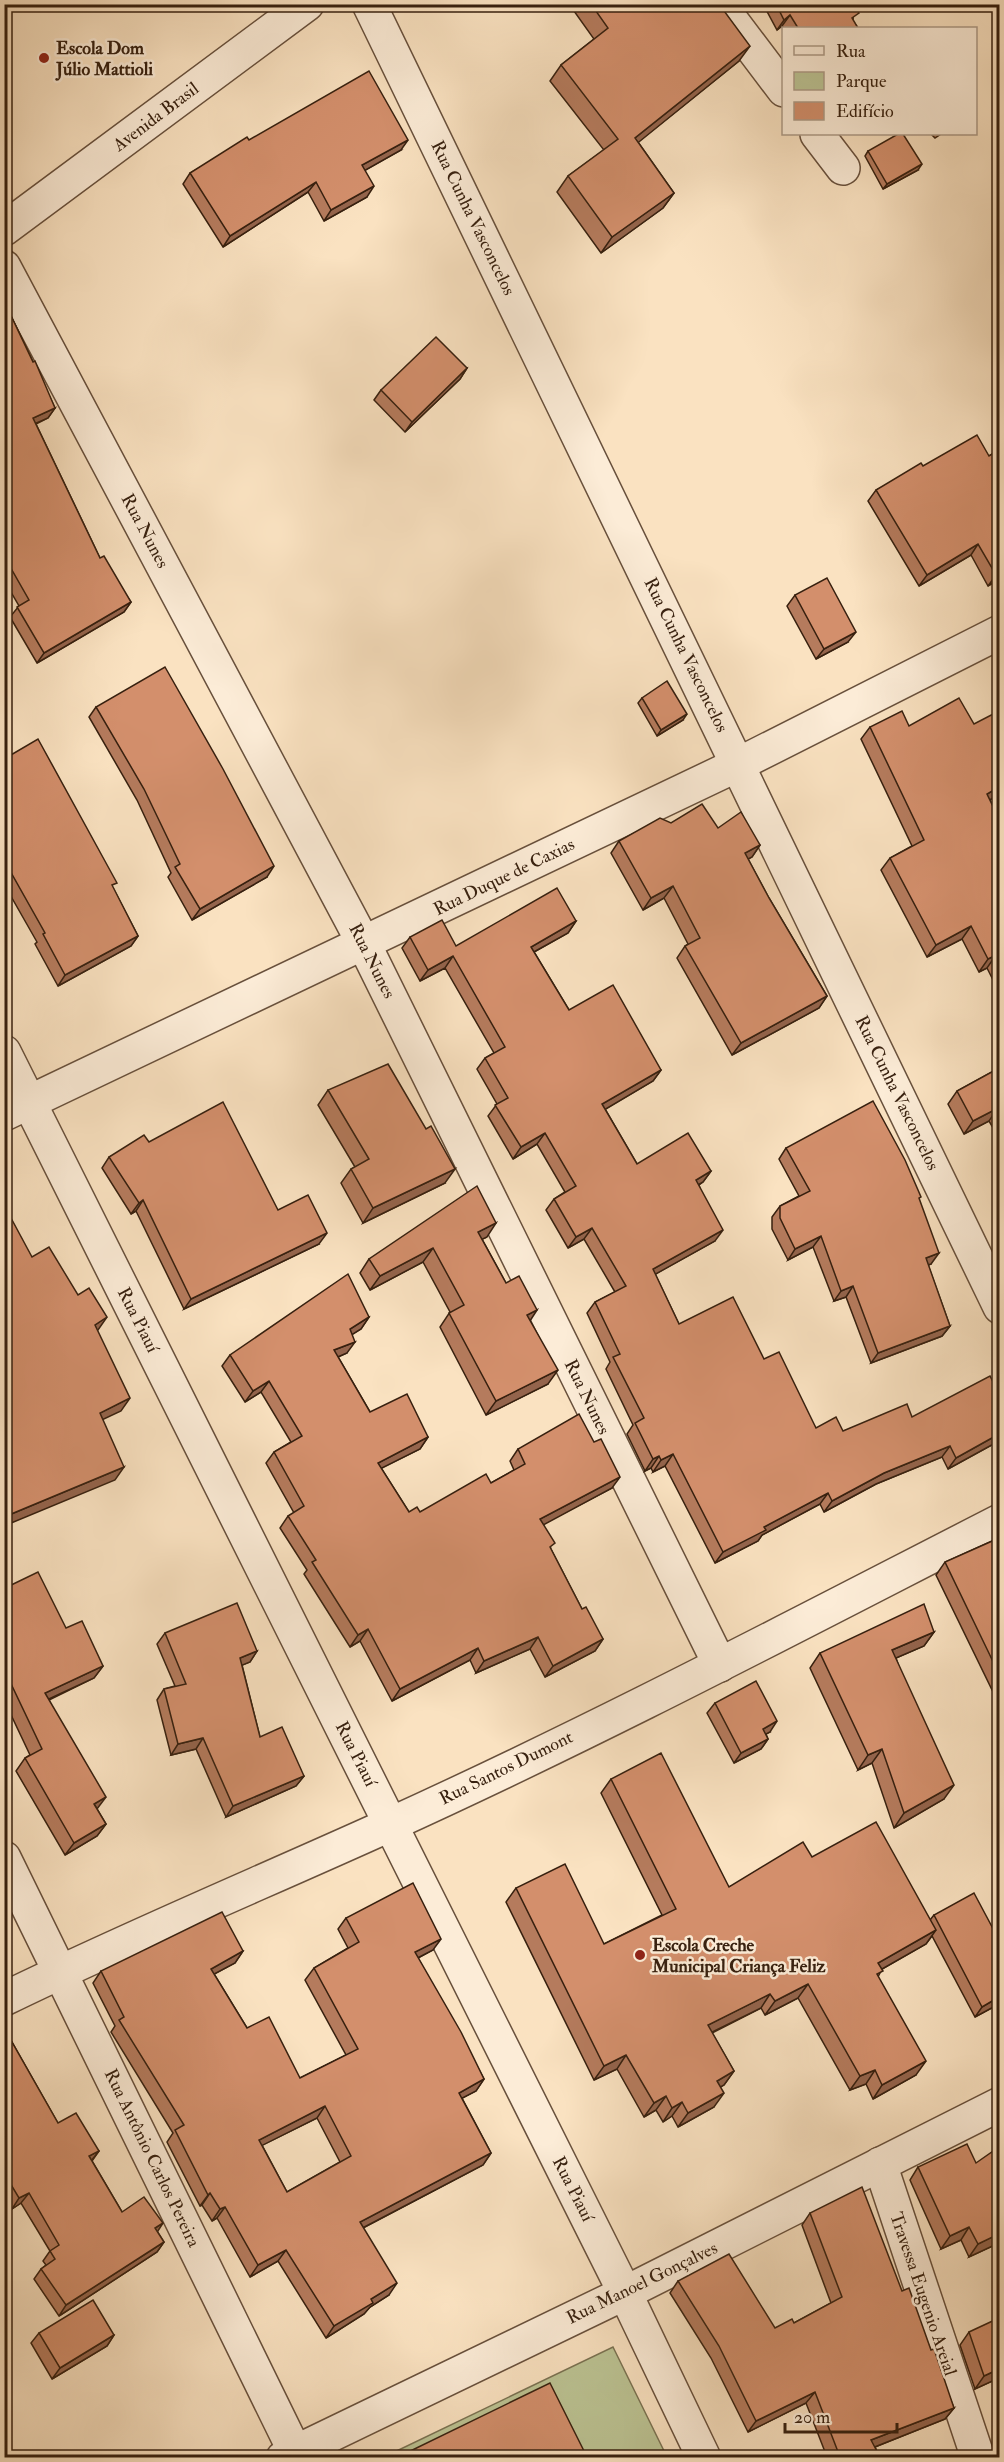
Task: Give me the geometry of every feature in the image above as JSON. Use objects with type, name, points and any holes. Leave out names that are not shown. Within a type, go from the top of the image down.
[{"type":"street","name":"Avenida Brasil","points":[[4,229],[307,4]]},
{"type":"street","name":"Rua Cunha Vasconcelos","points":[[369,4],[739,764],[999,1307]]},
{"type":"street","points":[[719,4],[782,89]]},
{"type":"street","points":[[818,135],[843,168]]},
{"type":"street","name":"Rua Nunes","points":[[4,267],[364,944],[720,1665]]},
{"type":"street","name":"Rua Duque de Caxias","points":[[17,1108],[739,764],[999,632]]},
{"type":"street","name":"Rua Piauí","points":[[4,1052],[17,1108],[391,1824],[625,2293],[704,2457]]},
{"type":"street","name":"Rua Santos Dumont","points":[[4,1999],[61,1971],[391,1824],[720,1665],[999,1521]]},
{"type":"street","name":"Rua Antônio Carlos Pereira","points":[[4,1858],[61,1971],[292,2456]]},
{"type":"street","name":"Rua Manoel Gonçalves","points":[[292,2456],[625,2293],[999,2104]]},
{"type":"street","name":"Travessa Eugenio Areial","points":[[880,2164],[978,2457]]},
{"type":"green space","points":[[613,2347],[667,2457],[382,2458]]},
{"type":"building","points":[[591,4],[719,4],[750,46],[635,138],[674,193],[612,237],[568,176],[618,139],[561,65],[608,28]]},
{"type":"building","points":[[776,4],[854,4],[859,13],[852,18],[857,27],[797,27],[790,15],[784,20]]},
{"type":"building","points":[[369,71],[408,140],[362,165],[374,186],[331,210],[316,182],[230,236],[190,173],[247,137],[249,140]]},
{"type":"building","points":[[896,135],[904,135],[922,164],[887,184],[868,151]]},
{"type":"building","points":[[4,301],[33,362],[35,361],[55,408],[33,418],[100,558],[104,556],[131,602],[44,653],[17,607],[29,600],[4,556]]},
{"type":"building","points":[[436,337],[467,368],[412,422],[381,390]]},
{"type":"building","points":[[977,435],[989,456],[999,450],[999,573],[996,575],[978,544],[927,575],[876,490],[921,463],[923,466]]},
{"type":"building","points":[[827,578],[856,632],[824,649],[795,595]]},
{"type":"building","points":[[165,667],[223,769],[274,866],[200,909],[175,867],[180,864],[144,789],[96,707]]},
{"type":"building","points":[[667,681],[687,714],[661,730],[642,698]]},
{"type":"building","points":[[959,698],[974,724],[999,711],[999,756],[994,759],[999,769],[999,787],[987,794],[999,819],[999,962],[996,955],[988,959],[971,926],[936,945],[890,858],[924,840],[870,727],[902,711],[909,726]]},
{"type":"building","points":[[38,739],[117,883],[112,885],[138,936],[65,975],[43,934],[45,933],[4,860],[4,759]]},
{"type":"building","points":[[702,804],[718,828],[741,812],[760,845],[745,853],[827,996],[741,1043],[685,946],[700,938],[673,886],[651,898],[619,841],[660,818],[671,823]]},
{"type":"building","points":[[557,888],[576,921],[531,947],[569,1010],[613,985],[661,1070],[602,1104],[637,1164],[688,1133],[711,1171],[696,1180],[723,1230],[653,1269],[679,1324],[733,1297],[764,1359],[779,1352],[816,1428],[836,1417],[843,1431],[907,1404],[912,1417],[990,1376],[999,1394],[999,1434],[956,1458],[950,1446],[884,1473],[832,1501],[828,1493],[764,1527],[766,1530],[723,1552],[673,1454],[661,1460],[659,1456],[653,1459],[635,1423],[644,1418],[613,1357],[620,1354],[595,1302],[626,1286],[592,1228],[576,1237],[554,1199],[576,1186],[545,1133],[521,1147],[495,1105],[508,1098],[485,1058],[505,1047],[453,956],[428,970],[410,937],[442,920],[456,946]]},
{"type":"building","points":[[388,1064],[426,1129],[431,1126],[455,1169],[373,1208],[351,1169],[369,1159],[328,1090]]},
{"type":"building","points":[[999,1068],[999,1110],[998,1108],[973,1121],[957,1091]]},
{"type":"building","points":[[873,1101],[905,1160],[921,1197],[919,1198],[939,1253],[926,1258],[950,1326],[878,1353],[853,1286],[841,1291],[821,1236],[795,1249],[780,1218],[780,1206],[810,1191],[786,1148]]},
{"type":"building","points":[[223,1102],[278,1210],[308,1195],[327,1233],[191,1299],[143,1200],[139,1203],[109,1157],[144,1135],[149,1142]]},
{"type":"building","points":[[477,1186],[496,1223],[478,1232],[506,1283],[519,1276],[537,1310],[527,1315],[558,1370],[496,1401],[449,1313],[464,1305],[433,1248],[380,1276],[369,1259]]},
{"type":"building","points":[[4,1205],[32,1257],[49,1247],[78,1295],[89,1288],[107,1317],[95,1325],[130,1398],[100,1413],[124,1467],[4,1517],[4,1403],[6,1403],[4,1401]]},
{"type":"building","points":[[348,1274],[369,1317],[350,1329],[355,1342],[334,1350],[370,1412],[407,1394],[428,1437],[378,1463],[409,1512],[417,1507],[420,1512],[486,1474],[491,1483],[525,1464],[518,1449],[579,1414],[594,1442],[601,1439],[620,1477],[540,1519],[555,1543],[550,1547],[582,1609],[586,1607],[603,1639],[553,1666],[538,1637],[484,1661],[478,1648],[400,1689],[368,1629],[358,1635],[312,1562],[316,1560],[288,1516],[304,1506],[274,1452],[302,1436],[269,1381],[253,1391],[230,1355]]},
{"type":"building","points":[[999,1538],[999,1674],[945,1562]]},
{"type":"building","points":[[38,1572],[66,1628],[82,1621],[103,1666],[45,1693],[106,1797],[94,1804],[106,1824],[74,1843],[25,1758],[42,1749],[4,1669],[4,1587]]},
{"type":"building","points":[[237,1603],[257,1651],[240,1658],[260,1737],[282,1727],[304,1776],[233,1806],[203,1738],[178,1744],[164,1689],[186,1684],[165,1633]]},
{"type":"building","points":[[924,1604],[934,1632],[892,1650],[954,1785],[904,1813],[882,1749],[868,1755],[820,1653]]},
{"type":"building","points":[[756,1681],[777,1721],[763,1729],[768,1739],[741,1753],[715,1703]]},
{"type":"building","points":[[661,1753],[729,1887],[803,1842],[812,1857],[876,1822],[936,1930],[878,1963],[883,1971],[877,1974],[926,2061],[882,2085],[875,2070],[860,2076],[808,1984],[775,2001],[770,1994],[708,2025],[734,2071],[717,2081],[724,2093],[688,2113],[682,2102],[672,2108],[666,2096],[654,2103],[626,2055],[604,2066],[516,1888],[565,1864],[604,1944],[676,1909],[611,1779]]},
{"type":"building","points":[[413,1883],[441,1939],[415,1952],[461,2032],[484,2079],[459,2093],[491,2153],[360,2222],[397,2283],[371,2299],[373,2303],[334,2326],[286,2250],[258,2265],[225,2207],[220,2209],[210,2193],[208,2195],[175,2130],[184,2125],[119,2020],[124,2017],[101,1971],[222,1912],[243,1951],[211,1969],[247,2028],[269,2017],[300,2078],[358,2049],[314,1968],[359,1942],[346,1918]],"holes":[[[325,2106],[351,2156],[287,2192],[259,2140]]]},
{"type":"building","points":[[974,1893],[999,1940],[999,1997],[982,2007],[934,1915]]},
{"type":"building","points":[[4,2028],[58,2123],[76,2113],[99,2151],[89,2156],[122,2212],[144,2197],[163,2223],[155,2228],[164,2242],[66,2305],[41,2269],[55,2259],[50,2251],[59,2245],[29,2193],[19,2198],[4,2173]]},
{"type":"building","points":[[967,2144],[976,2163],[999,2147],[999,2234],[978,2244],[969,2227],[950,2236],[918,2167]]},
{"type":"building","points":[[862,2187],[902,2291],[909,2288],[931,2350],[934,2349],[954,2408],[871,2440],[880,2457],[840,2457],[815,2392],[756,2421],[719,2346],[678,2281],[729,2254],[775,2328],[792,2319],[794,2323],[842,2297],[810,2213]]},
{"type":"building","points":[[93,2300],[114,2335],[60,2368],[39,2333]]},
{"type":"building","points":[[999,2318],[999,2369],[984,2376],[969,2332]]},
{"type":"building","points":[[550,2383],[587,2457],[398,2457]]},
{"type":"place","name":"Escola Dom Júlio Mattioli","points":[[44,58]]},
{"type":"place","name":"Escola Creche Municipal Criança Feliz","points":[[640,1955]]}]
